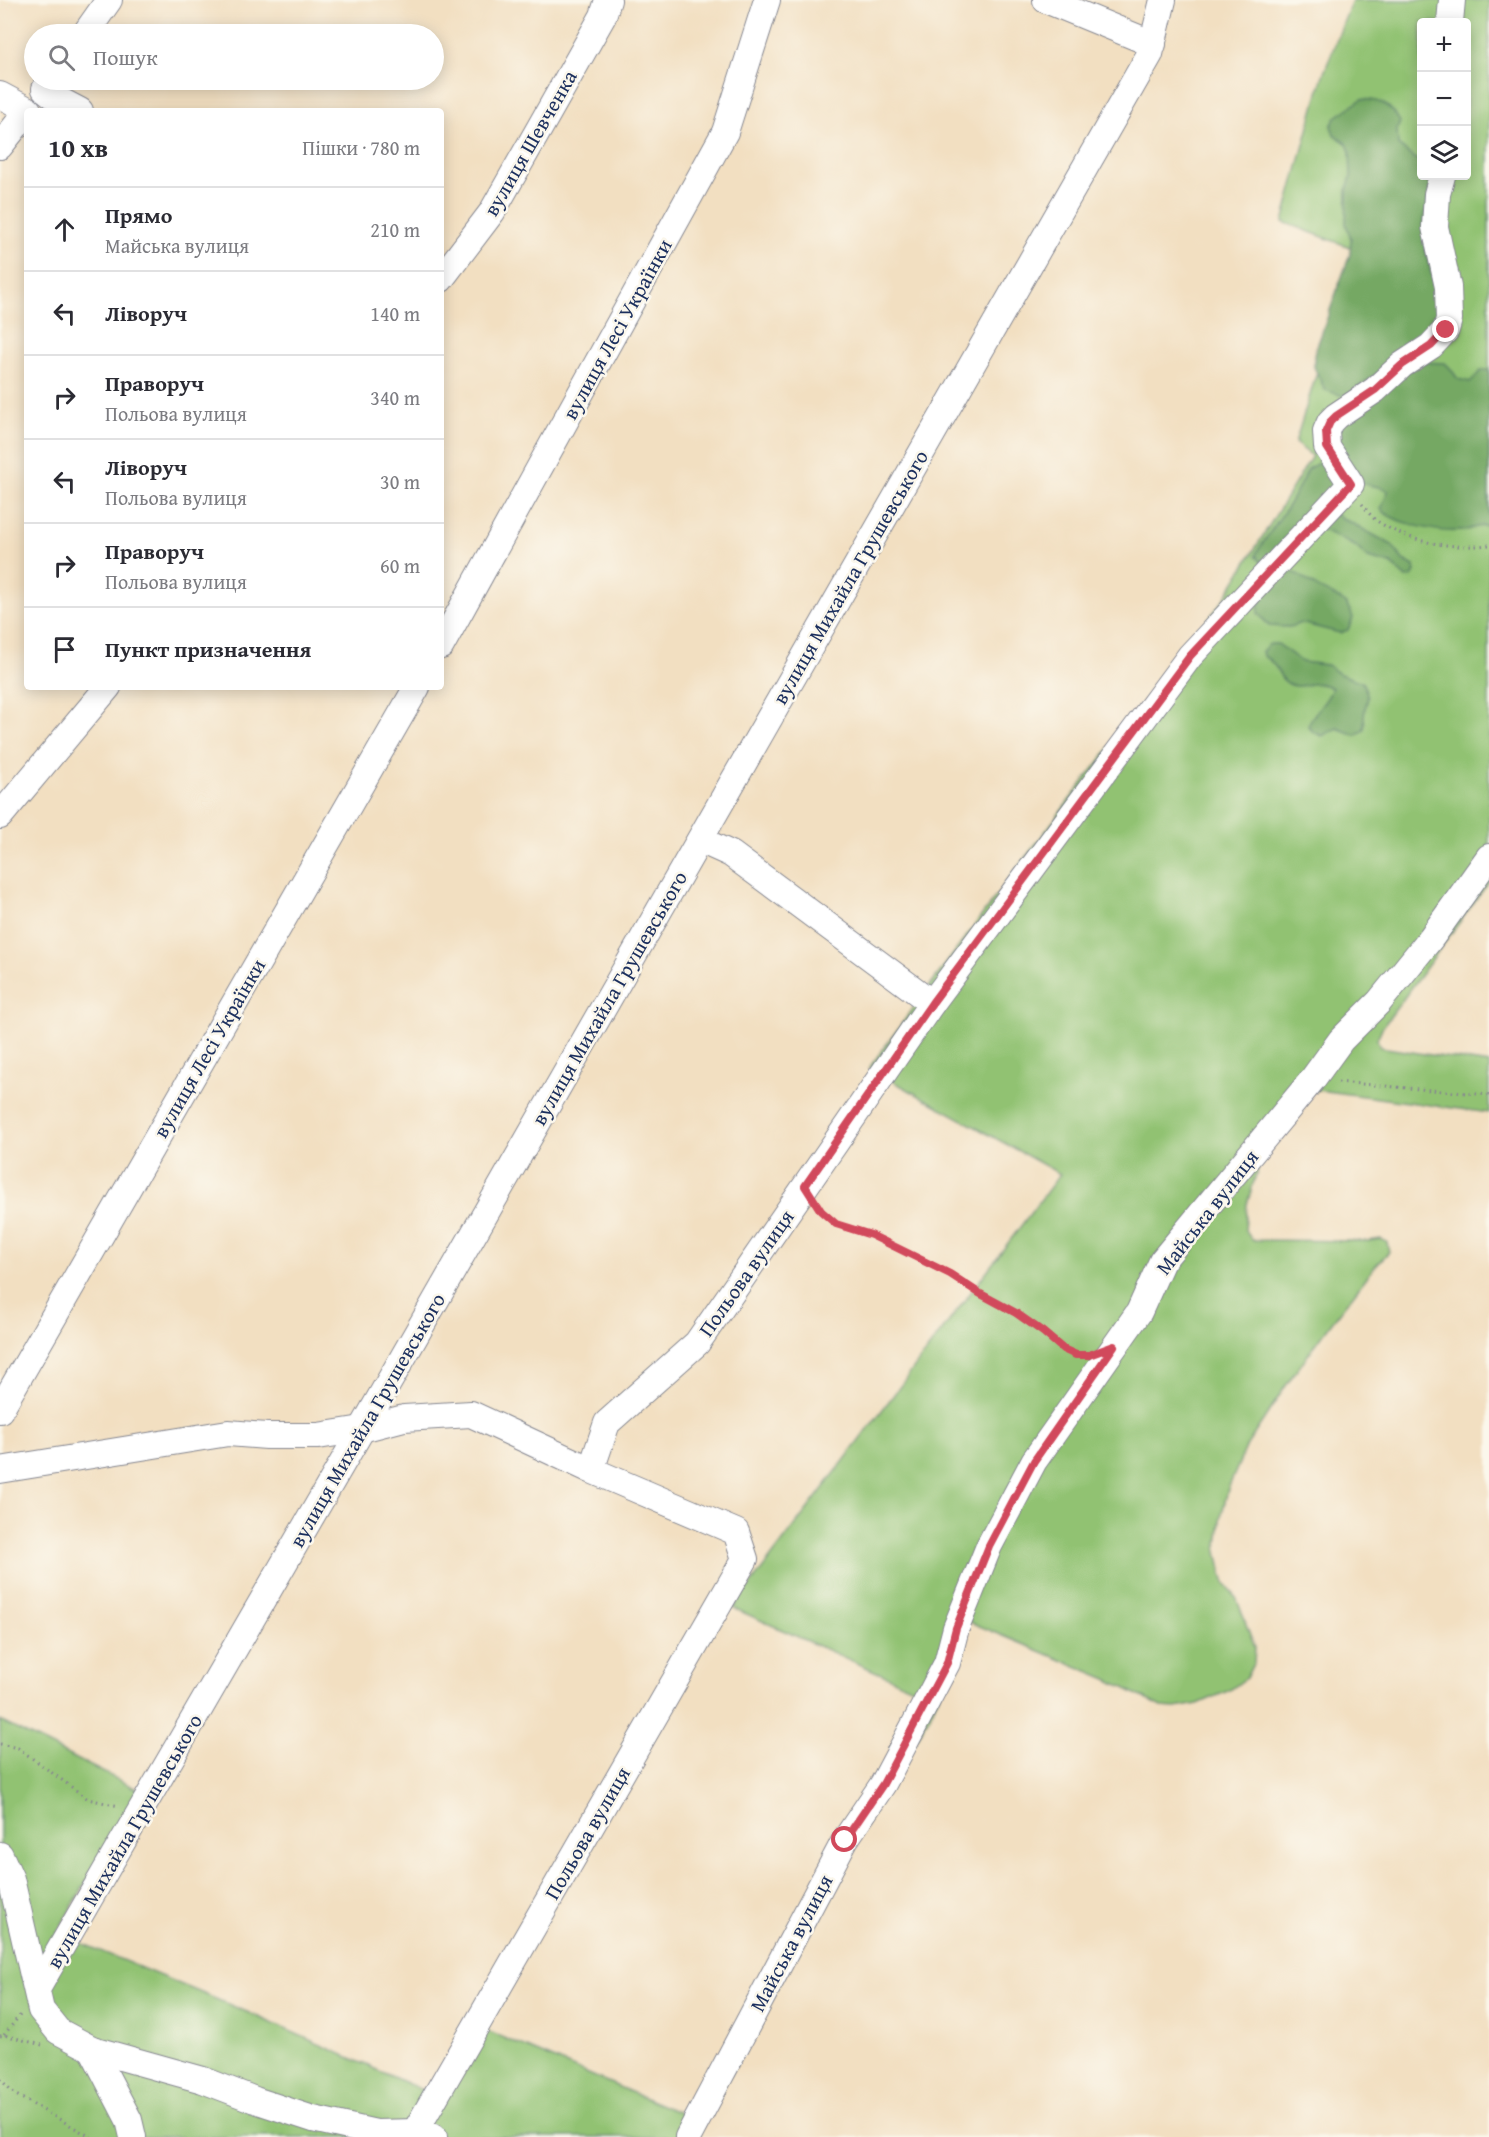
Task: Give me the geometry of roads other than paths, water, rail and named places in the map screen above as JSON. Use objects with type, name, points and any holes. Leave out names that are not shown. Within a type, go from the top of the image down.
[{"type":"street","points":[[92,24],[110,0]]},
{"type":"street","name":"вулиця Шевченка","points":[[444,275],[492,212],[603,16],[608,0]]},
{"type":"street","name":"вулиця Лесі Українки","points":[[444,641],[725,132],[767,0]]},
{"type":"street","points":[[1046,0],[1153,44]]},
{"type":"street","name":"вулиця Михайла Грушевського","points":[[37,1989],[362,1429],[1144,65],[1153,44],[1163,0]]},
{"type":"street","points":[[1450,18],[1452,0]]},
{"type":"street","points":[[30,108],[44,90]]},
{"type":"street","points":[[53,90],[59,99],[75,108]]},
{"type":"street","points":[[0,94],[24,109]]},
{"type":"street","points":[[0,146],[24,116]]},
{"type":"street","name":"Польова вулиця","points":[[424,2134],[745,1559],[736,1532],[591,1470],[607,1423],[697,1343],[932,1003],[1190,656],[1351,484],[1327,447],[1326,431],[1330,422],[1375,390],[1402,365],[1431,346],[1446,330],[1449,319],[1448,287],[1435,227],[1436,202],[1441,180]]},
{"type":"street","points":[[0,816],[105,690]]},
{"type":"street","name":"вулиця Лесі Українки","points":[[0,1410],[415,690]]},
{"type":"street","points":[[700,840],[731,855],[932,1003]]},
{"type":"street","name":"Майська вулиця","points":[[688,2137],[845,1840],[883,1784],[947,1663],[956,1628],[989,1546],[1034,1461],[1139,1312],[1162,1261],[1312,1080],[1341,1040],[1379,1002],[1431,938],[1489,857]]},
{"type":"street","points":[[0,1470],[228,1433],[318,1436],[362,1429],[404,1418],[471,1413],[591,1470]]},
{"type":"street","points":[[0,1855],[12,1879],[40,2010],[58,2031],[92,2049],[203,2080],[313,2119],[376,2133],[424,2134]]},
{"type":"street","points":[[92,2049],[129,2120],[133,2137]]}]
